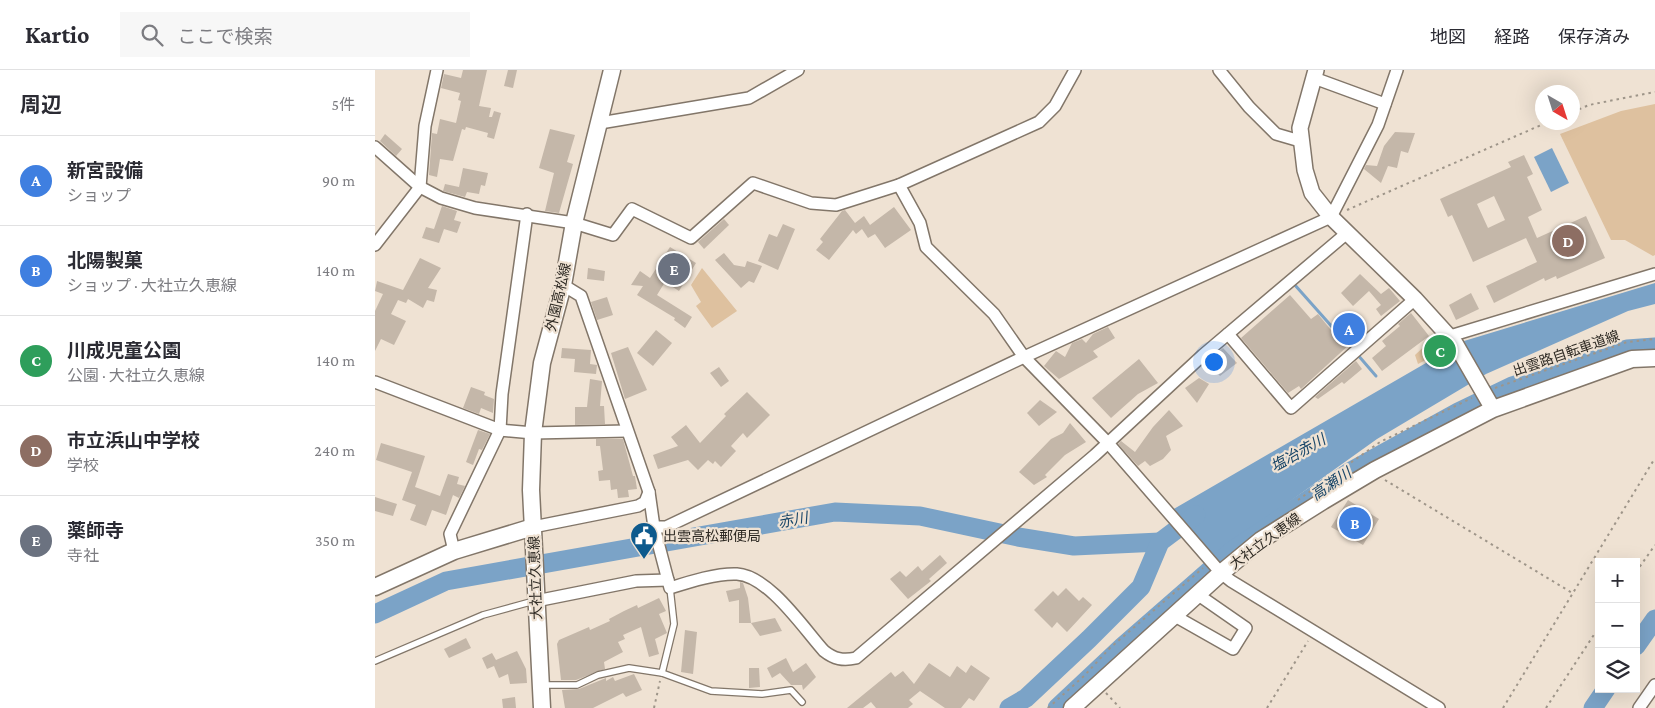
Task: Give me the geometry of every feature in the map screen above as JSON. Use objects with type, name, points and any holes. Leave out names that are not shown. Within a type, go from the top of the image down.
[{"type":"main road","name":"外園高松線","points":[[533,535],[531,490],[533,433],[542,363],[563,285],[574,223],[612,70]]},
{"type":"main road","name":"大社立久恵線","points":[[1072,708],[1173,615],[1261,540],[1375,470],[1493,409],[1632,360],[1655,358]]},
{"type":"main road","name":"大社立久恵線","points":[[375,587],[454,551],[533,535],[542,708]]},
{"type":"street","points":[[375,246],[420,187],[425,126],[437,70]]},
{"type":"street","points":[[600,123],[749,98],[798,70]]},
{"type":"street","points":[[375,147],[420,187],[441,198],[475,208],[527,214],[574,223],[613,234],[632,209],[691,238],[753,183],[811,203],[837,205],[899,185],[1039,122],[1055,106],[1075,70]]},
{"type":"street","points":[[1219,70],[1249,107],[1276,134],[1300,141]]},
{"type":"street","points":[[654,527],[666,526],[1024,357],[1331,217],[1378,125],[1397,70]]},
{"type":"street","points":[[1385,104],[1315,74],[1300,128],[1300,141],[1305,170],[1312,193],[1331,217],[1415,299],[1452,340],[1493,409]]},
{"type":"street","points":[[899,185],[920,223],[926,247],[994,314],[1024,357],[1108,444],[1221,573],[1231,581],[1439,708]]},
{"type":"street","points":[[454,551],[451,534],[501,430],[502,394],[527,214]]},
{"type":"street","points":[[536,596],[636,581],[669,584],[737,574],[753,578],[769,589],[832,658],[847,660],[856,658],[1108,444],[1228,334],[1347,233]]},
{"type":"street","points":[[1452,340],[1655,274]]},
{"type":"street","points":[[563,285],[581,296],[649,492],[654,527],[669,584]]},
{"type":"street","points":[[1228,334],[1291,408],[1415,299]]},
{"type":"street","points":[[375,382],[501,430],[533,433],[627,431]]},
{"type":"street","points":[[533,535],[637,506],[645,502],[649,492]]},
{"type":"street","points":[[1173,615],[1233,649],[1246,628],[1197,594]]},
{"type":"street","points":[[1639,708],[1655,685]]},
{"type":"lane","points":[[662,674],[674,624],[669,584]]},
{"type":"lane","points":[[375,661],[483,614],[536,596]]},
{"type":"lane","points":[[541,685],[577,685],[598,675],[629,668],[662,674],[711,691],[763,694],[791,690],[802,702]]},
{"type":"path","points":[[1580,109],[1589,105],[1655,92]]},
{"type":"path","points":[[1331,217],[1535,128]]},
{"type":"path","name":"出雲路自転車道線","points":[[1483,390],[1627,342],[1655,339]]},
{"type":"path","points":[[1503,708],[1655,458]]},
{"type":"path","points":[[1375,470],[1383,479],[1574,594]]},
{"type":"path","points":[[1640,566],[1655,545]]},
{"type":"path","points":[[1267,708],[1315,631]]},
{"type":"path","points":[[1546,708],[1595,633]]},
{"type":"path","points":[[654,708],[662,674]]},
{"type":"path","points":[[1099,684],[1120,708]]},
{"type":"shaded area","points":[[1655,104],[1655,255],[1653,256],[1625,240],[1611,240],[1560,134],[1571,130],[1580,130],[1580,126],[1621,111]]},
{"type":"shaded area","points":[[702,268],[737,311],[712,328],[696,306],[701,302],[691,285]]},
{"type":"shaded area","points":[[1443,329],[1453,346],[1418,364],[1415,355]]},
{"type":"water","points":[[1552,148],[1569,183],[1551,192],[1534,157]]},
{"type":"water","points":[[1655,283],[1655,304],[1628,311],[1486,374],[1377,439],[1212,557],[1172,510],[1464,341]]},
{"type":"building","points":[[463,70],[487,70],[479,106],[491,108],[489,117],[492,117],[494,111],[501,113],[494,139],[487,137],[488,133],[466,127],[465,130],[462,129],[453,161],[440,159],[437,177],[429,175],[432,133],[437,134],[440,119],[456,123],[461,101],[458,100],[460,93],[441,88],[444,74],[461,78]]},
{"type":"building","points":[[508,70],[517,70],[513,88],[504,86]]},
{"type":"building","points":[[550,129],[575,135],[567,162],[573,164],[559,213],[545,211],[554,173],[539,168]]},
{"type":"building","points":[[1395,132],[1415,133],[1408,153],[1401,151],[1397,168],[1388,166],[1381,183],[1364,169],[1366,165],[1377,166],[1384,146]]},
{"type":"building","points":[[385,134],[402,149],[396,156],[380,141]]},
{"type":"building","points":[[1524,155],[1533,174],[1527,177],[1542,210],[1528,217],[1537,238],[1586,216],[1605,258],[1557,279],[1556,276],[1545,281],[1544,278],[1494,303],[1486,286],[1537,262],[1526,238],[1473,262],[1452,215],[1448,217],[1440,199],[1511,167],[1508,162]],"holes":[[[1494,196],[1505,220],[1488,228],[1477,204]]]},
{"type":"building","points":[[463,168],[488,173],[485,186],[481,185],[479,194],[467,192],[465,197],[443,191],[445,184],[459,187]]},
{"type":"building","points":[[442,206],[457,211],[454,220],[461,222],[457,233],[444,229],[439,243],[422,238],[426,227],[434,229]]},
{"type":"building","points":[[894,207],[911,230],[885,248],[875,234],[868,238],[862,229],[856,234],[853,230],[829,260],[816,250],[823,242],[820,239],[842,211],[845,210],[855,223],[864,216],[870,225]]},
{"type":"building","points":[[724,219],[729,225],[704,249],[698,242]]},
{"type":"building","points":[[783,224],[795,229],[778,270],[758,261],[769,234],[777,237]]},
{"type":"building","points":[[670,247],[696,263],[679,291],[665,282],[657,295],[692,317],[685,328],[674,320],[675,318],[637,295],[643,286],[631,285],[640,271],[650,278]]},
{"type":"building","points":[[724,253],[734,265],[745,267],[747,261],[762,266],[754,283],[749,281],[741,288],[715,260]]},
{"type":"building","points":[[420,258],[441,268],[428,288],[437,290],[434,302],[427,300],[423,308],[408,299],[406,303],[398,300],[391,314],[406,321],[394,345],[381,339],[375,351],[375,311],[383,294],[375,291],[377,281],[403,290]]},
{"type":"building","points":[[588,268],[605,271],[604,281],[587,279]]},
{"type":"building","points":[[1360,274],[1381,294],[1389,288],[1400,301],[1381,316],[1376,309],[1381,305],[1369,291],[1353,306],[1341,293]]},
{"type":"building","points":[[1471,293],[1479,309],[1456,320],[1449,305]]},
{"type":"building","points":[[1290,295],[1311,319],[1318,314],[1331,330],[1340,317],[1347,322],[1353,317],[1363,332],[1301,389],[1299,386],[1288,393],[1241,338]]},
{"type":"building","points":[[607,297],[613,315],[597,320],[591,302]]},
{"type":"building","points":[[1411,313],[1429,336],[1382,371],[1372,358],[1386,346],[1382,341],[1400,326],[1398,324]]},
{"type":"building","points":[[1108,327],[1115,338],[1093,351],[1098,357],[1059,379],[1044,366],[1056,351],[1065,357],[1072,343],[1082,339],[1086,343],[1093,334]]},
{"type":"building","points":[[656,330],[672,343],[653,366],[637,353]]},
{"type":"building","points":[[628,347],[647,390],[625,399],[611,353]]},
{"type":"building","points":[[562,348],[591,350],[590,364],[597,365],[596,374],[574,372],[575,359],[561,358]]},
{"type":"building","points":[[1223,348],[1237,363],[1220,376],[1207,361]]},
{"type":"building","points":[[1139,359],[1158,383],[1138,394],[1111,418],[1092,398]]},
{"type":"building","points":[[1356,361],[1362,369],[1344,384],[1342,382],[1318,399],[1315,397]]},
{"type":"building","points":[[719,367],[729,381],[721,387],[710,373]]},
{"type":"building","points":[[1199,378],[1209,384],[1197,403],[1185,388]]},
{"type":"building","points":[[590,379],[602,381],[600,406],[604,406],[605,424],[575,425],[575,407],[587,407]]},
{"type":"building","points":[[471,387],[485,392],[484,395],[494,399],[493,413],[481,408],[479,414],[463,408]]},
{"type":"building","points":[[747,392],[770,415],[747,438],[743,433],[731,446],[736,451],[721,467],[715,461],[713,464],[708,460],[698,470],[688,460],[658,469],[653,455],[678,446],[671,437],[686,425],[700,443],[726,416],[724,414]]},
{"type":"building","points":[[1040,400],[1057,412],[1039,426],[1027,413]]},
{"type":"building","points":[[1169,410],[1183,426],[1166,436],[1171,450],[1163,459],[1150,466],[1145,461],[1138,466],[1118,444],[1121,441],[1135,452],[1153,427]]},
{"type":"building","points":[[1070,423],[1086,442],[1065,455],[1045,475],[1047,477],[1034,485],[1019,472],[1051,439],[1063,433]]},
{"type":"building","points":[[478,430],[490,434],[482,450],[479,449],[473,465],[466,462]]},
{"type":"building","points":[[596,439],[623,439],[633,476],[635,476],[637,489],[628,490],[629,497],[618,498],[617,489],[611,490],[610,480],[599,481],[598,471],[603,470],[600,446],[596,446]]},
{"type":"building","points":[[381,443],[425,456],[415,487],[440,496],[448,474],[459,477],[457,484],[465,486],[459,498],[453,495],[446,515],[432,510],[426,526],[410,520],[416,505],[402,500],[412,472],[376,460]]},
{"type":"building","points":[[375,497],[397,504],[393,516],[375,511]]},
{"type":"building","points":[[1348,500],[1379,519],[1363,545],[1331,527]]},
{"type":"building","points":[[940,555],[947,563],[929,579],[931,581],[908,599],[890,579],[900,571],[906,577],[918,566],[922,571]]},
{"type":"building","points":[[740,582],[743,583],[748,598],[751,623],[739,623],[739,600],[729,602],[726,591],[740,588]]},
{"type":"building","points":[[1066,588],[1079,601],[1083,597],[1092,605],[1067,632],[1057,622],[1052,628],[1034,610],[1053,591],[1058,596]]},
{"type":"building","points":[[659,598],[666,611],[659,614],[667,633],[655,639],[659,654],[649,657],[641,627],[623,635],[625,639],[618,642],[623,652],[604,662],[605,669],[576,680],[561,680],[557,644],[559,640],[589,627],[590,630],[610,621],[609,619],[624,611],[637,605],[638,608]]},
{"type":"building","points":[[775,618],[782,631],[760,636],[751,623]]},
{"type":"building","points":[[685,630],[697,632],[693,674],[681,672]]},
{"type":"building","points":[[466,638],[471,648],[449,658],[444,649]]},
{"type":"building","points":[[517,651],[526,669],[527,683],[510,684],[508,674],[499,678],[494,666],[487,669],[482,658],[492,653],[496,660]]},
{"type":"building","points":[[786,658],[793,672],[806,663],[816,677],[803,690],[802,685],[791,685],[780,673],[772,678],[767,668]]},
{"type":"building","points":[[929,663],[950,677],[957,666],[966,673],[971,665],[990,678],[974,701],[969,698],[961,708],[945,708],[920,691],[909,700],[913,704],[908,708],[876,708],[871,702],[863,708],[847,708],[891,672],[895,677],[903,671],[914,684]]},
{"type":"building","points":[[749,668],[759,668],[760,687],[749,688]]},
{"type":"building","points":[[634,674],[642,690],[626,697],[623,693],[593,708],[565,708],[562,690],[579,689],[606,678],[606,681],[613,677],[615,681]]},
{"type":"building","points":[[515,697],[516,708],[503,708],[502,699]]},
{"type":"waterway","points":[[1294,284],[1334,329]]},
{"type":"waterway","name":"高瀬川","points":[[1057,708],[1122,647],[1232,551],[1351,471],[1458,412],[1512,386],[1627,349],[1655,347]]},
{"type":"waterway","points":[[1357,354],[1376,376]]},
{"type":"waterway","name":"赤川","points":[[375,614],[446,581],[835,512],[920,516],[1018,537],[1074,546],[1160,542]]},
{"type":"waterway","name":"塩冶赤川","points":[[1009,708],[1026,698],[1141,587],[1160,542],[1196,515]]},
{"type":"waterway","points":[[1640,640],[1655,619]]},
{"type":"waterway","points":[[1593,708],[1603,693]]},
{"type":"place","name":"市立浜山中学校","points":[[1568,241]]},
{"type":"place","name":"薬師寺","points":[[674,269]]},
{"type":"place","name":"新宮設備","points":[[1349,329]]},
{"type":"place","name":"川成児童公園","points":[[1440,351]]},
{"type":"place","name":"北陽製菓","points":[[1355,523]]},
{"type":"place","name":"出雲高松郵便局","points":[[644,560]]}]
